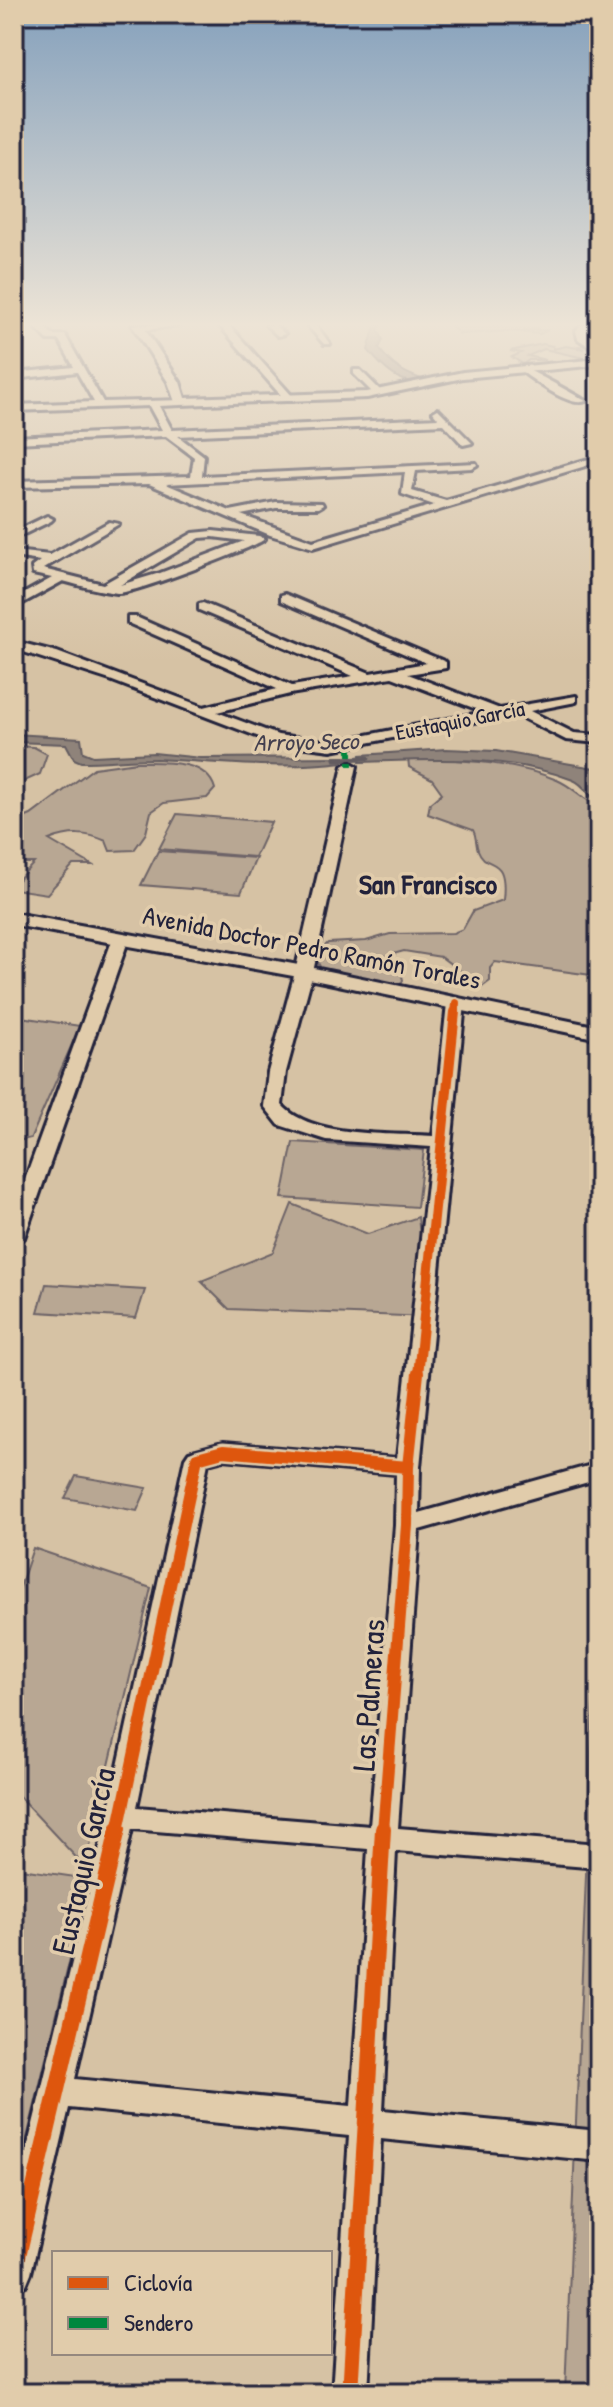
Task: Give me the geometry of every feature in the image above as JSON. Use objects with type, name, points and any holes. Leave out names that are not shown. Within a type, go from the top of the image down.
[{"type":"street","points":[[14,440],[97,437]]},
{"type":"street","points":[[173,437],[199,456],[196,479]]},
{"type":"street","points":[[461,437],[467,443]]},
{"type":"street","points":[[150,481],[274,533],[319,545],[599,459]]},
{"type":"street","points":[[14,484],[150,481],[472,465]]},
{"type":"street","points":[[411,468],[406,492],[447,505]]},
{"type":"street","points":[[230,514],[276,505],[318,505]]},
{"type":"street","points":[[14,536],[47,519]]},
{"type":"street","points":[[113,524],[36,569],[59,579],[105,588],[134,586],[274,533]]},
{"type":"street","points":[[105,588],[197,535],[259,539]]},
{"type":"street","points":[[14,554],[51,559]]},
{"type":"street","points":[[14,604],[59,579]]},
{"type":"street","points":[[202,711],[290,690],[441,665],[285,598]]},
{"type":"street","points":[[203,607],[368,677]]},
{"type":"street","points":[[132,620],[290,690]]},
{"type":"street","name":"Eustaquio García","points":[[14,645],[52,655],[275,739],[331,746],[571,699]]},
{"type":"street","points":[[394,674],[499,713]]},
{"type":"street","points":[[517,710],[571,737],[599,739]]},
{"type":"street","points":[[350,766],[304,972],[280,1058],[273,1106],[286,1121],[326,1134],[443,1142]]},
{"type":"street","name":"Avenida Doctor Pedro Ramón Torales","points":[[14,919],[304,972],[599,1033]]},
{"type":"street","points":[[14,1238],[121,938]]},
{"type":"street","name":"Las Palmeras","points":[[350,2393],[383,1840],[407,1525],[408,1467],[456,1003]]},
{"type":"street","name":"Eustaquio García","points":[[14,2273],[121,1817],[197,1458],[223,1451],[408,1467]]},
{"type":"street","points":[[407,1525],[599,1471]]},
{"type":"street","points":[[121,1817],[599,1856]]},
{"type":"street","points":[[56,2092],[599,2146]]},
{"type":"shaded area","points":[[14,734],[81,738],[83,752],[93,756],[154,753],[201,758],[344,757],[343,762],[296,765],[156,759],[81,762],[74,759],[66,744],[14,742]]},
{"type":"shaded area","points":[[14,746],[34,747],[47,754],[40,774],[14,786]]},
{"type":"shaded area","points":[[446,749],[496,751],[594,768],[599,771],[599,804],[573,780],[521,766],[468,760],[360,762],[361,755]]},
{"type":"shaded area","points":[[408,757],[484,762],[521,769],[562,783],[599,807],[599,870],[588,870],[599,874],[599,976],[495,962],[490,968],[490,981],[482,987],[441,957],[404,951],[382,957],[400,968],[403,980],[400,987],[365,986],[321,969],[315,956],[328,943],[366,941],[390,934],[453,933],[463,929],[473,911],[503,900],[502,875],[478,850],[473,830],[428,814],[430,803],[442,793],[432,779],[409,767]]},
{"type":"shaded area","points":[[137,762],[193,767],[210,779],[215,789],[207,798],[164,803],[151,812],[146,833],[134,850],[110,851],[106,841],[85,835],[71,834],[49,840],[92,865],[73,865],[47,894],[14,889],[14,884],[34,863],[21,863],[14,868],[14,822],[31,815],[94,768]]},
{"type":"shaded area","points":[[177,814],[271,822],[255,857],[159,849]]},
{"type":"shaded area","points":[[158,851],[256,858],[241,893],[141,885]]},
{"type":"shaded area","points":[[14,1016],[80,1026],[31,1138],[14,1142]]},
{"type":"shaded area","points":[[293,1142],[424,1150],[417,1207],[282,1198]]},
{"type":"shaded area","points":[[292,1204],[368,1234],[418,1217],[429,1317],[229,1309],[201,1281],[273,1252]]},
{"type":"shaded area","points":[[46,1284],[145,1290],[136,1318],[38,1312]]},
{"type":"shaded area","points":[[76,1476],[147,1488],[137,1511],[65,1498]]},
{"type":"shaded area","points":[[33,1548],[151,1588],[85,1867],[14,1791],[14,1605]]},
{"type":"shaded area","points":[[599,1555],[599,2393],[565,2393]]},
{"type":"shaded area","points":[[14,1868],[89,1879],[14,2192]]},
{"type":"waterway","name":"Arroyo Seco","points":[[335,759],[368,758]]},
{"type":"marked path","points":[[350,744],[350,766]]},
{"type":"cycle path","points":[[350,2393],[383,1834],[407,1525],[408,1467],[456,1003]]},
{"type":"cycle path","points":[[14,2273],[121,1817],[197,1458],[223,1451],[408,1467]]},
{"type":"district","name":"San Francisco","points":[[428,884]]}]
